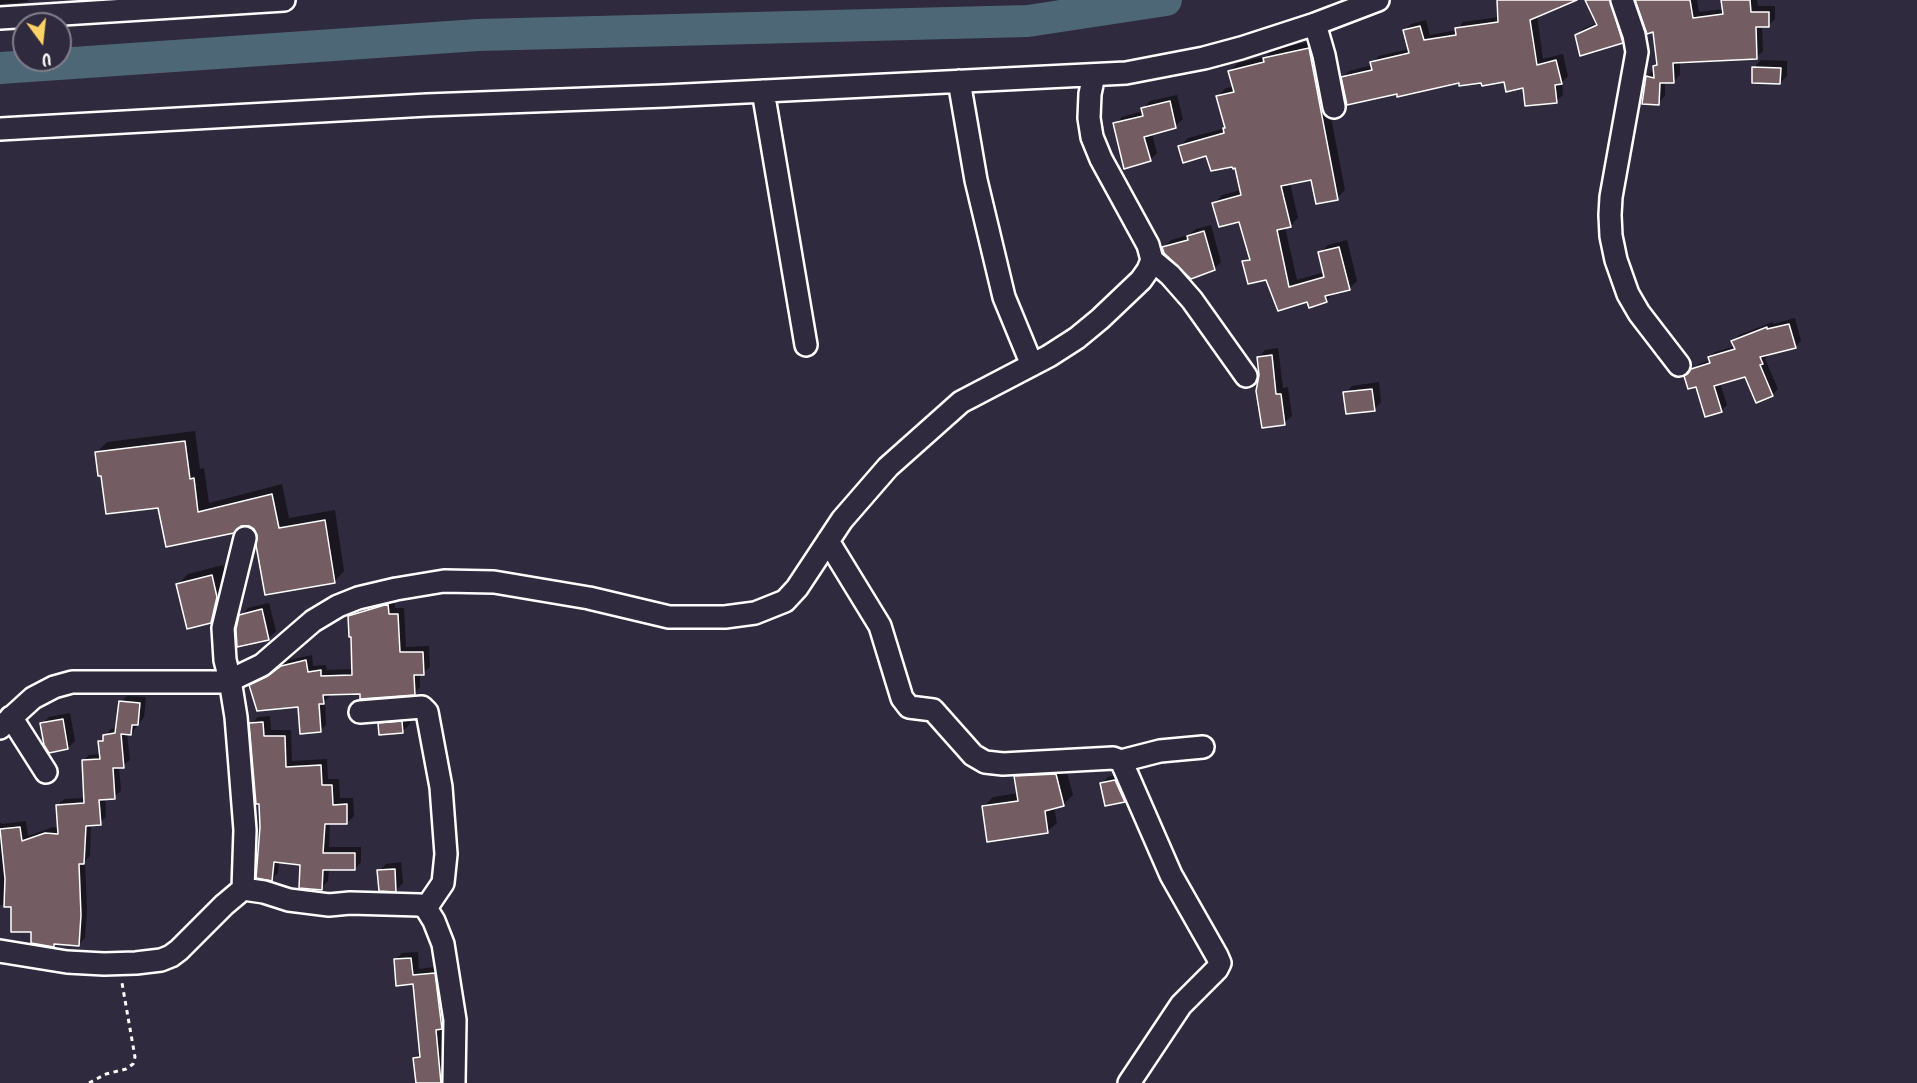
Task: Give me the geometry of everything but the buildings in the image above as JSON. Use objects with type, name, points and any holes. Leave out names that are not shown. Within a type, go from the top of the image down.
[{"type":"street","points":[[0,18],[284,0]]},
{"type":"street","points":[[0,129],[439,105],[1094,75],[1136,71],[1204,58],[1315,24],[1378,0]]},
{"type":"street","points":[[1622,0],[1634,35],[1637,52],[1611,197],[1611,236],[1616,260],[1628,294],[1679,365]]},
{"type":"street","points":[[1315,24],[1334,106]]},
{"type":"street","points":[[1094,75],[1089,118],[1092,137],[1101,159],[1148,245],[1152,260],[1170,275],[1192,300],[1246,376]]},
{"type":"street","points":[[959,81],[976,180],[1004,297],[1032,365]]},
{"type":"street","points":[[763,91],[806,345]]},
{"type":"street","points":[[46,772],[6,722],[33,698],[54,687],[72,682],[208,682],[228,671],[262,665],[313,621],[338,606],[358,598],[396,589],[444,581],[494,582],[589,598],[669,617],[725,617],[755,613],[785,601],[797,588],[842,520],[888,467],[960,402],[1032,365],[1077,338],[1141,280],[1152,260]]},
{"type":"street","points":[[243,889],[244,830],[236,717],[223,628],[245,538]]},
{"type":"street","points":[[828,541],[880,626],[902,698],[909,707],[930,709],[936,712],[973,755],[985,762],[1003,764],[1113,758],[1121,761],[1160,751],[1203,747]]},
{"type":"street","points":[[360,712],[422,707],[427,712],[441,787],[446,854],[443,883],[426,908]]},
{"type":"street","points":[[1121,761],[1171,875],[1220,963],[1217,969],[1181,1005],[1129,1083]]},
{"type":"street","points":[[0,951],[67,962],[119,964],[161,960],[171,956],[243,889],[264,892],[289,900],[329,905],[411,904],[426,908],[444,944],[452,994],[456,1041],[454,1083]]},
{"type":"path","points":[[89,1083],[106,1074],[126,1070],[133,1064],[135,1056],[119,964]]},
{"type":"waterway","points":[[0,68],[478,35],[1028,21],[1166,0]]}]
